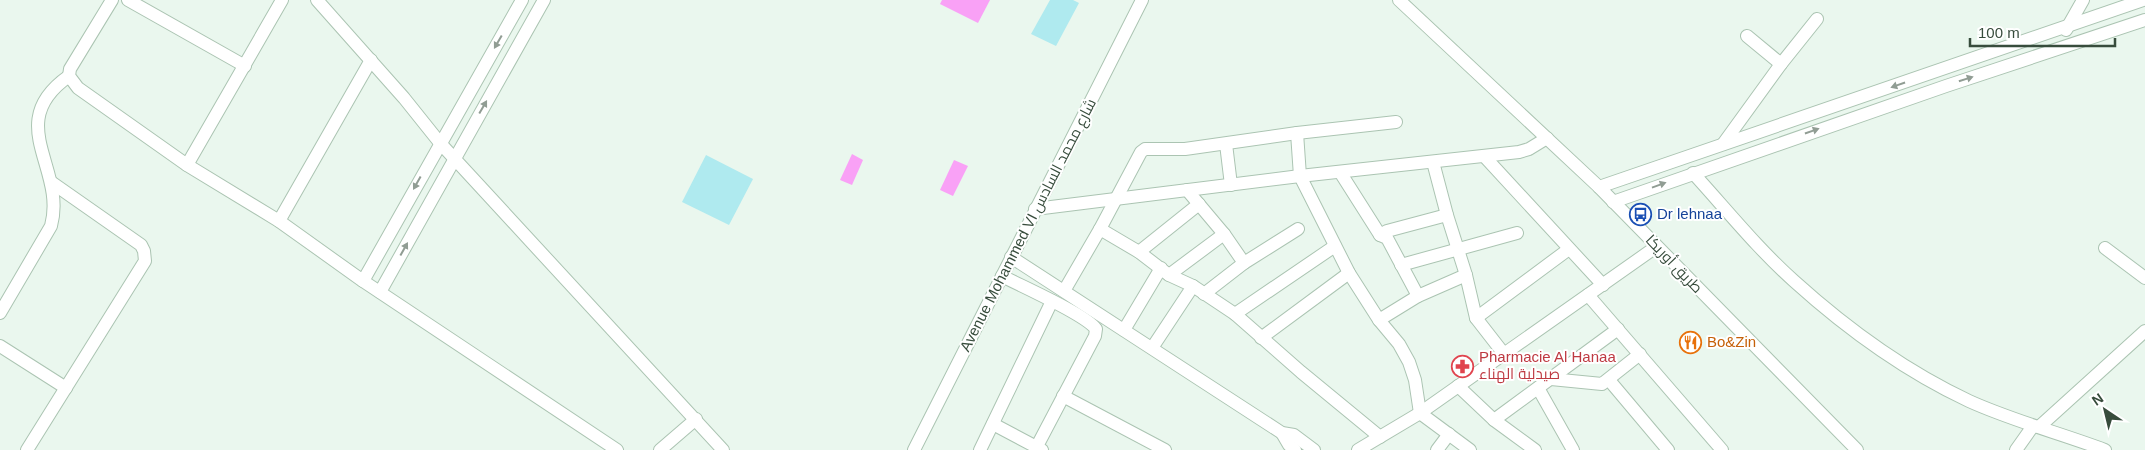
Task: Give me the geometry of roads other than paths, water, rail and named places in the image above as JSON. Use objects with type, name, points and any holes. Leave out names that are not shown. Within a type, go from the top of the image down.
[{"type":"street","points":[[0,313],[51,226],[54,217],[51,182],[40,146],[37,119],[41,105],[49,92],[69,76],[74,60],[112,0]]},
{"type":"street","points":[[128,0],[244,66]]},
{"type":"street","points":[[187,165],[282,0]]},
{"type":"street","points":[[317,0],[404,98],[440,143],[696,419],[716,448]]},
{"type":"street","points":[[380,292],[544,0]]},
{"type":"street","name":"Avenue Mohammed VI شارع محمد السادس","points":[[914,450],[1142,0]]},
{"type":"street","name":"طريق أوريكا","points":[[1399,0],[1599,187],[1857,450]]},
{"type":"street","points":[[2071,44],[2066,28],[2083,0]]},
{"type":"street","points":[[1599,187],[2044,36],[2143,0]]},
{"type":"street","points":[[363,281],[521,2],[536,14]]},
{"type":"street","points":[[1723,144],[1781,64],[1817,19]]},
{"type":"street","points":[[1613,202],[1692,172],[2145,20]]},
{"type":"street","points":[[1747,36],[1781,64]]},
{"type":"street","points":[[2044,36],[2048,52]]},
{"type":"street","points":[[279,221],[371,60]]},
{"type":"street","points":[[69,76],[78,88],[187,165],[279,221],[363,281],[617,450]]},
{"type":"street","points":[[1064,291],[1141,152],[1145,149],[1185,149],[1297,133],[1396,122]]},
{"type":"street","points":[[1297,133],[1300,176],[1349,273],[1379,320],[1399,344],[1409,362],[1415,380],[1420,413],[1470,450]]},
{"type":"street","points":[[1036,209],[1300,176],[1525,151],[1546,138]]},
{"type":"street","points":[[1226,144],[1230,185]]},
{"type":"street","points":[[1484,156],[1602,285]]},
{"type":"street","points":[[1433,162],[1466,276],[1476,318],[1504,354]]},
{"type":"street","points":[[1340,172],[1380,235],[1387,238],[1418,296]]},
{"type":"street","points":[[1692,172],[1763,251],[1793,281],[1856,332],[1913,371],[1970,401],[2104,450]]},
{"type":"street","points":[[27,450],[145,261],[141,245],[51,182]]},
{"type":"street","points":[[1188,190],[1224,234],[1244,263]]},
{"type":"street","points":[[1139,252],[1199,204]]},
{"type":"street","points":[[1380,235],[1386,231],[1447,215]]},
{"type":"street","points":[[1100,229],[1139,252],[1165,272],[1193,286],[1235,314],[1380,438]]},
{"type":"street","points":[[1204,294],[1244,263],[1298,229]]},
{"type":"street","points":[[1401,265],[1517,233]]},
{"type":"street","points":[[1124,330],[1165,272],[1224,234]]},
{"type":"street","points":[[1235,314],[1335,246]]},
{"type":"street","points":[[1358,450],[1420,413],[1656,247]]},
{"type":"street","points":[[2105,248],[2145,278]]},
{"type":"street","points":[[1476,318],[1569,249]]},
{"type":"street","points":[[1011,257],[1152,348],[1289,443],[1314,450]]},
{"type":"street","points":[[1261,338],[1349,273]]},
{"type":"street","points":[[993,424],[1038,449],[1096,332],[1088,322],[1052,301],[1002,276]]},
{"type":"street","points":[[1379,320],[1418,296],[1466,276]]},
{"type":"street","points":[[1152,348],[1193,286]]},
{"type":"street","points":[[1588,295],[1722,450]]},
{"type":"street","points":[[980,450],[1052,301]]},
{"type":"street","points":[[1494,420],[1618,329]]},
{"type":"street","points":[[2016,450],[2036,426],[2145,331]]},
{"type":"street","points":[[0,346],[66,388]]},
{"type":"street","points":[[1551,379],[1597,385],[1609,380],[1640,354]]},
{"type":"street","points":[[1609,380],[1668,450]]},
{"type":"street","points":[[1458,386],[1494,420],[1535,450]]},
{"type":"street","points":[[1538,388],[1573,450]]},
{"type":"street","points":[[1063,396],[1165,450]]},
{"type":"street","points":[[660,450],[696,419]]},
{"type":"street","points":[[1437,450],[1449,434]]},
{"type":"place","name":"Dr lehnaa","points":[[1641,214]]},
{"type":"place","name":"Bo&Zin","points":[[1691,342]]},
{"type":"place","name":"Pharmacie Al Hanaa صيدلية الهناء","points":[[1463,366]]}]
